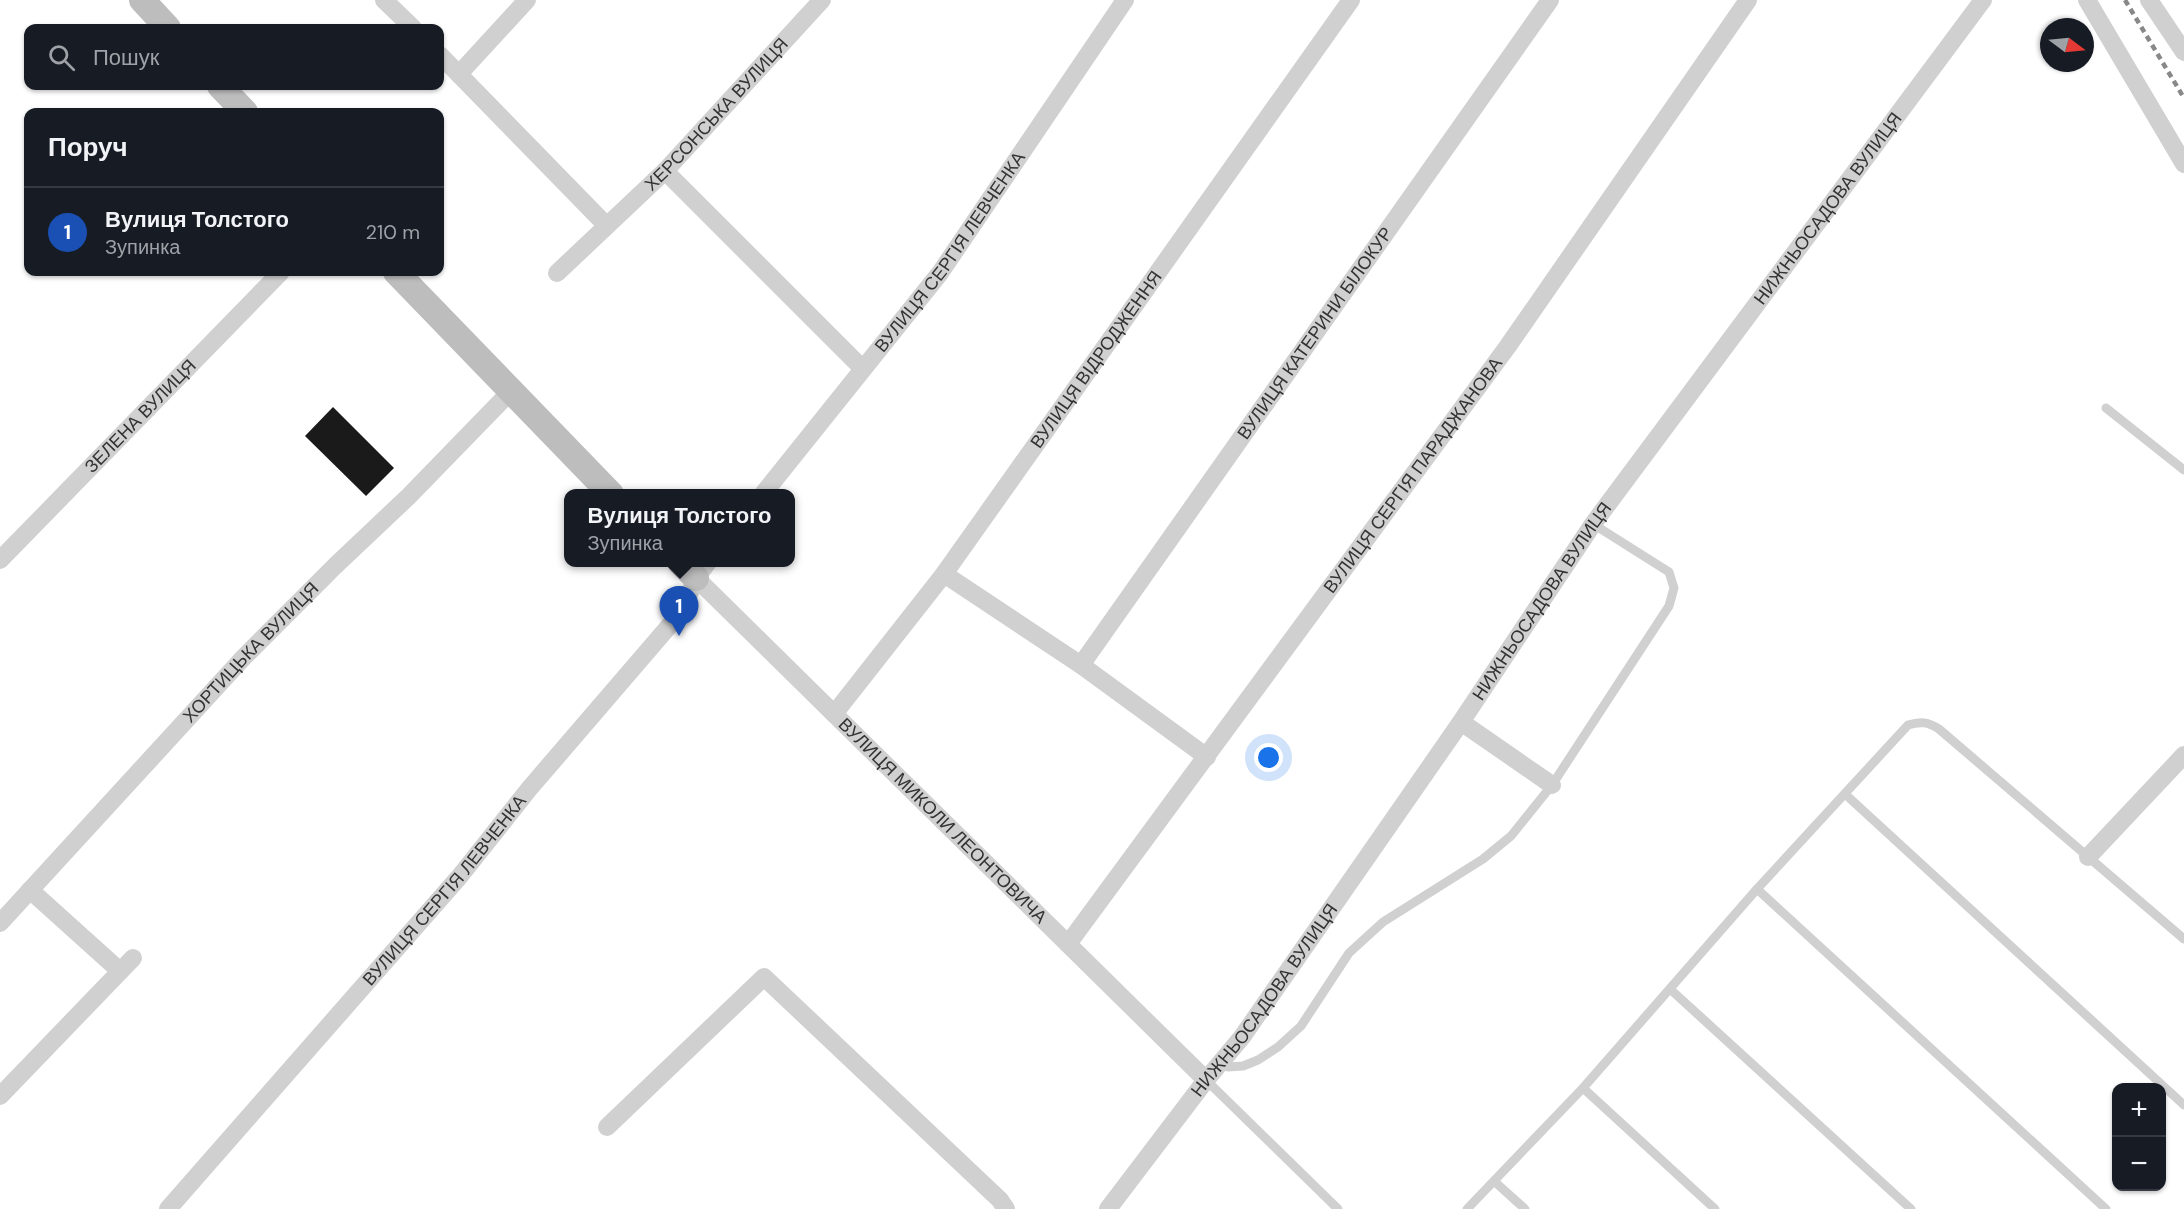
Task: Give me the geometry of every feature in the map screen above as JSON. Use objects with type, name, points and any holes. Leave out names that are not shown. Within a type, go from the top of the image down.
[{"type":"street","points":[[142,0],[164,24]]},
{"type":"street","points":[[384,0],[409,24]]},
{"type":"street","points":[[459,74],[527,0]]},
{"type":"street","name":"ХЕРСОНСЬКА ВУЛИЦЯ","points":[[557,273],[665,171],[822,0]]},
{"type":"street","name":"ВУЛИЦЯ СЕРГІЯ ЛЕВЧЕНКА","points":[[767,489],[940,273],[1125,0]]},
{"type":"street","name":"ВУЛИЦЯ ВІДРОДЖЕННЯ","points":[[834,714],[944,574],[1352,0]]},
{"type":"street","name":"ВУЛИЦЯ КАТЕРИНИ БІЛОКУР","points":[[1081,666],[1550,0]]},
{"type":"street","name":"ВУЛИЦЯ СЕРГІЯ ПАРАДЖАНОВА","points":[[1068,944],[1508,346],[1748,0]]},
{"type":"street","name":"НИЖНЬОСАДОВА ВУЛИЦЯ","points":[[1108,1209],[1206,1080],[1242,1037],[1461,722],[1593,524],[1983,0]]},
{"type":"street","points":[[2087,0],[2184,164]]},
{"type":"street","points":[[2149,0],[2184,52]]},
{"type":"street","points":[[444,59],[606,225]]},
{"type":"street","points":[[224,90],[241,108]]},
{"type":"street","points":[[665,171],[863,369]]},
{"type":"street","name":"ЗЕЛЕНА ВУЛИЦЯ","points":[[0,561],[277,276]]},
{"type":"street","points":[[400,276],[607,489]]},
{"type":"street","name":"ХОРТИЦЬКА ВУЛИЦЯ","points":[[0,923],[244,657],[409,496],[511,391]]},
{"type":"street","name":"ВУЛИЦЯ СЕРГІЯ ЛЕВЧЕНКА","points":[[168,1209],[460,876],[529,789],[682,611],[694,568]]},
{"type":"street","name":"ВУЛИЦЯ МИКОЛИ ЛЕОНТОВИЧА","points":[[694,568],[834,714],[1206,1080]]},
{"type":"street","points":[[944,574],[1081,666],[1207,757]]},
{"type":"street","points":[[1461,722],[1552,785]]},
{"type":"street","points":[[2088,857],[2184,755]]},
{"type":"street","points":[[30,890],[120,971]]},
{"type":"street","points":[[0,1096],[133,958]]},
{"type":"street","points":[[607,1127],[764,977],[1000,1200],[1006,1209]]},
{"type":"lane","points":[[2106,408],[2184,470]]},
{"type":"lane","points":[[1219,1064],[1228,1067],[1243,1066],[1258,1060],[1278,1047],[1301,1026],[1349,953],[1383,922],[1483,860],[1511,836],[1552,785],[1669,606],[1674,588],[1668,572],[1593,524]]},
{"type":"lane","points":[[1467,1209],[1582,1088],[1757,889],[1908,725],[1919,722],[1930,723],[2184,939]]},
{"type":"lane","points":[[1845,794],[2184,1105]]},
{"type":"lane","points":[[1757,889],[2106,1209]]},
{"type":"lane","points":[[1670,989],[1911,1209]]},
{"type":"lane","points":[[1206,1080],[1338,1209]]},
{"type":"lane","points":[[1582,1088],[1715,1209]]},
{"type":"lane","points":[[1495,1182],[1525,1209]]},
{"type":"building","points":[[333,407],[394,468],[366,496],[305,436]]},
{"type":"railway","points":[[2125,0],[2184,98]]},
{"type":"place","name":"Вулиця Толстого","points":[[679,636]]}]
